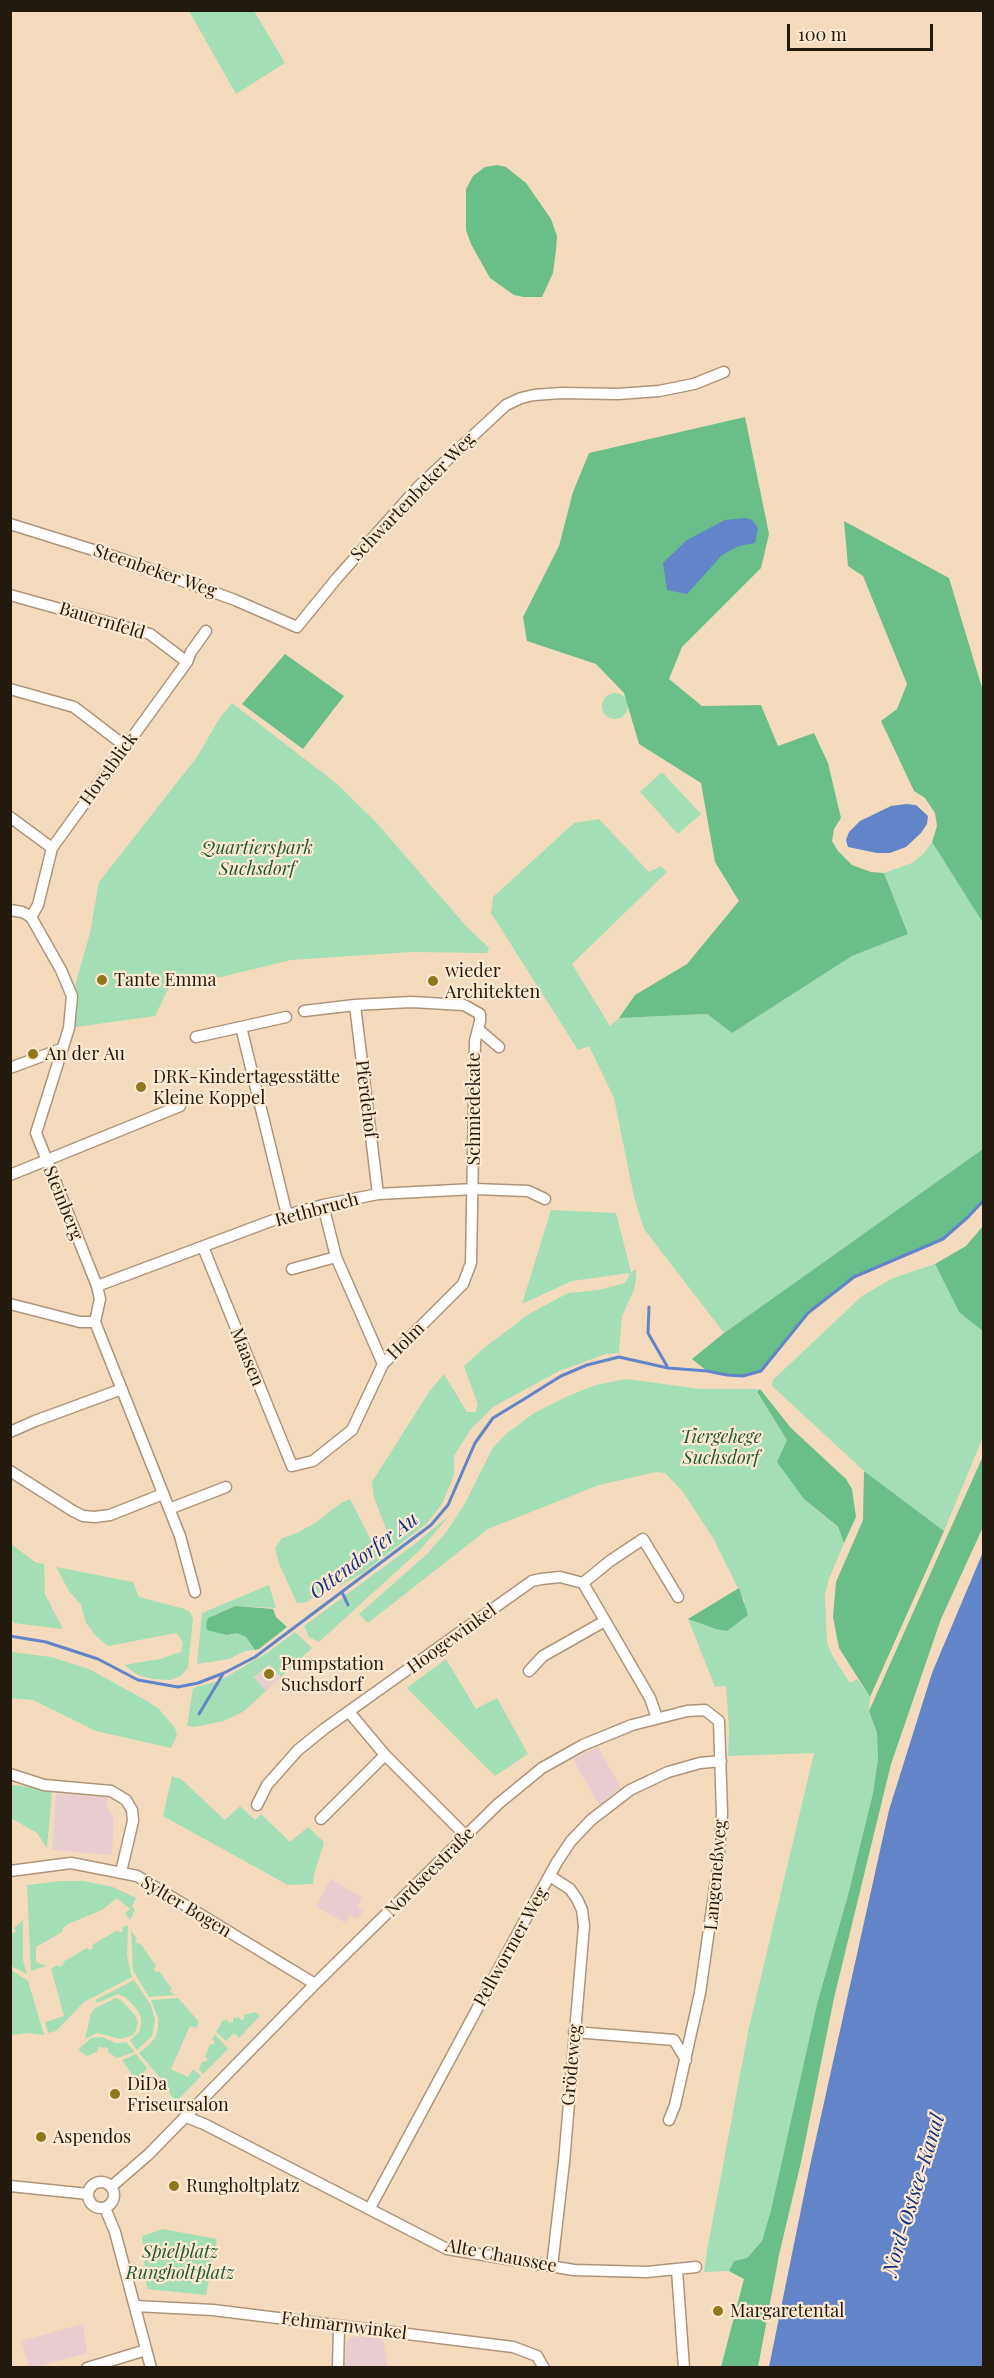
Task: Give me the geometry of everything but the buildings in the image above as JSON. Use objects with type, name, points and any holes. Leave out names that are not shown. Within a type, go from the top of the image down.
[{"type":"street","name":"Schwartenbeker Weg","points":[[297,627],[418,487],[506,405],[534,394],[659,391],[694,384],[724,372]]},
{"type":"street","name":"Steenbeker Weg","points":[[10,524],[122,559],[235,600],[297,627]]},
{"type":"street","name":"Bauernfeld","points":[[10,595],[150,634],[187,662]]},
{"type":"street","name":"Horstblick","points":[[31,917],[38,905],[52,848],[187,662],[191,652],[206,631]]},
{"type":"street","points":[[10,690],[75,707],[125,746]]},
{"type":"street","points":[[10,817],[52,848]]},
{"type":"street","points":[[10,910],[22,912],[31,917]]},
{"type":"street","name":"Steinberg","points":[[31,917],[61,970],[72,996],[69,1028],[36,1132],[98,1286],[100,1299],[95,1322],[170,1509],[195,1592]]},
{"type":"street","name":"Schmiedekate","points":[[355,1005],[411,1002],[464,1005],[480,1014],[475,1041],[474,1189]]},
{"type":"street","points":[[304,1011],[355,1005]]},
{"type":"street","name":"Pferdehof","points":[[355,1005],[378,1194]]},
{"type":"street","points":[[196,1037],[286,1017]]},
{"type":"street","points":[[242,1027],[287,1215]]},
{"type":"street","name":"Schmiedekate","points":[[478,1029],[499,1047]]},
{"type":"street","points":[[10,1068],[61,1049]]},
{"type":"street","points":[[10,1175],[180,1106]]},
{"type":"street","name":"Rethbruch","points":[[98,1286],[287,1215],[323,1204],[378,1194],[474,1189],[528,1191],[545,1199]]},
{"type":"street","name":"Holm","points":[[292,1466],[313,1461],[352,1430],[383,1364],[463,1284],[471,1263],[474,1189]]},
{"type":"street","points":[[323,1204],[336,1257],[383,1364]]},
{"type":"street","name":"Maasen","points":[[203,1247],[292,1466]]},
{"type":"street","points":[[292,1269],[336,1257]]},
{"type":"street","points":[[10,1304],[80,1322],[95,1322]]},
{"type":"street","points":[[10,1432],[122,1389]]},
{"type":"street","points":[[10,1471],[83,1516],[110,1515],[163,1494]]},
{"type":"street","points":[[170,1509],[226,1487]]},
{"type":"street","points":[[657,1718],[650,1698],[583,1583],[643,1539],[678,1597]]},
{"type":"street","name":"Hoogewinkel","points":[[256,1804],[267,1785],[298,1750],[532,1581],[560,1578],[583,1583]]},
{"type":"street","points":[[529,1671],[543,1656],[605,1621]]},
{"type":"street","name":"Nordseestraße","points":[[186,2117],[315,1984],[498,1804],[542,1768],[583,1744],[657,1718],[687,1711],[705,1710],[719,1721]]},
{"type":"street","points":[[349,1712],[385,1755],[466,1836]]},
{"type":"street","name":"Langeneßweg","points":[[669,2120],[686,2060],[708,1948],[722,1814],[719,1721]]},
{"type":"street","points":[[321,1819],[385,1755]]},
{"type":"street","name":"Pellwormer Weg","points":[[370,2208],[571,1841],[591,1820],[622,1795],[668,1772],[700,1763],[721,1761]]},
{"type":"street","points":[[10,1774],[44,1785],[111,1791],[126,1800],[132,1810],[134,1821],[121,1872]]},
{"type":"street","name":"Sylter Bogen","points":[[10,1871],[71,1863],[136,1876],[315,1984]]},
{"type":"street","name":"Grödeweg","points":[[550,1876],[570,1889],[582,1910],[584,1926],[564,2162],[552,2267]]},
{"type":"street","points":[[574,2032],[674,2040],[692,2028]]},
{"type":"street","points":[[674,2040],[686,2060]]},
{"type":"street","points":[[112,2186],[149,2154],[186,2117]]},
{"type":"street","name":"Alte Chaussee","points":[[186,2117],[370,2208],[447,2249],[552,2267],[647,2272],[696,2267]]},
{"type":"street","points":[[101,2181],[112,2186],[114,2191],[114,2201],[105,2208],[93,2205],[88,2194],[90,2187],[101,2181]]},
{"type":"street","points":[[10,2186],[88,2194]]},
{"type":"street","points":[[105,2208],[116,2232],[150,2367]]},
{"type":"street","points":[[677,2270],[684,2367]]},
{"type":"street","name":"Fehmarnwinkel","points":[[135,2306],[213,2310],[513,2347],[537,2356],[544,2367]]},
{"type":"street","points":[[338,2367],[339,2326]]},
{"type":"street","points":[[87,2367],[146,2350]]},
{"type":"shaded area","points":[[270,1664],[281,1677],[266,1691],[254,1678]]},
{"type":"shaded area","points":[[598,1747],[621,1788],[599,1805],[573,1759]]},
{"type":"shaded area","points":[[56,1793],[108,1797],[107,1806],[114,1819],[112,1855],[52,1850]]},
{"type":"shaded area","points":[[330,1879],[362,1897],[357,1907],[363,1911],[358,1919],[350,1915],[346,1923],[316,1907]]},
{"type":"shaded area","points":[[83,2324],[87,2353],[29,2367],[21,2341]]},
{"type":"shaded area","points":[[359,2336],[383,2339],[388,2367],[345,2367],[346,2344],[349,2338]]},
{"type":"green space","points":[[189,11],[254,11],[285,63],[236,94]]},
{"type":"green space","points":[[497,165],[506,167],[526,183],[551,219],[557,236],[553,273],[542,297],[514,295],[490,278],[466,230],[466,189],[473,176],[485,167]]},
{"type":"green space","points":[[745,417],[769,534],[761,568],[682,647],[669,679],[702,706],[761,705],[778,746],[814,733],[828,763],[841,818],[834,829],[832,841],[852,865],[871,872],[884,873],[908,934],[852,956],[732,1033],[707,1014],[619,1018],[635,995],[687,964],[739,901],[715,862],[701,783],[639,744],[624,693],[596,664],[527,641],[523,617],[559,546],[573,492],[589,453]]},
{"type":"green space","points":[[844,521],[949,578],[983,691],[983,923],[932,842],[937,826],[935,813],[925,798],[914,791],[881,721],[897,709],[907,684],[863,576],[848,566]]},
{"type":"green space","points":[[285,654],[344,696],[303,749],[242,704]]},
{"type":"green space","points":[[615,693],[624,697],[628,706],[624,715],[615,719],[606,715],[602,706],[606,697]]},
{"type":"green space","name":"Quartierspark Suchsdorf","points":[[232,703],[336,783],[375,821],[466,926],[489,948],[487,953],[411,952],[291,960],[221,977],[170,985],[155,1016],[69,1028],[72,996],[90,933],[99,882],[197,757],[219,719]]},
{"type":"green space","points":[[662,772],[701,814],[678,834],[640,792]]},
{"type":"green space","points":[[599,819],[649,872],[661,866],[667,872],[572,964],[610,1026],[619,1018],[707,1014],[732,1033],[852,956],[908,934],[884,873],[912,863],[932,842],[983,923],[983,1149],[724,1333],[644,1229],[634,1197],[614,1098],[589,1046],[578,1050],[491,913],[493,897],[574,823]]},
{"type":"green space","points":[[983,1149],[983,1200],[968,1217],[943,1239],[854,1277],[808,1313],[761,1371],[743,1376],[727,1375],[707,1371],[692,1359],[724,1333]]},
{"type":"green space","points":[[551,1210],[616,1213],[631,1272],[636,1269],[634,1290],[622,1316],[619,1353],[606,1354],[559,1371],[493,1407],[471,1429],[454,1456],[454,1475],[442,1504],[427,1523],[363,1573],[341,1585],[324,1589],[307,1602],[297,1603],[279,1564],[275,1548],[282,1538],[315,1523],[350,1499],[374,1546],[382,1548],[388,1543],[389,1536],[374,1498],[372,1482],[429,1392],[444,1374],[467,1412],[475,1412],[478,1405],[464,1366],[484,1348],[529,1314],[568,1293],[599,1290],[625,1283],[630,1273],[572,1281],[522,1304]]},
{"type":"green space","points":[[983,1226],[983,1331],[959,1312],[935,1264],[966,1246]]},
{"type":"green space","name":"Tiergehege Suchsdorf","points":[[935,1264],[959,1312],[984,1331],[983,1437],[944,1531],[864,1471],[772,1386],[773,1380],[862,1296],[893,1278]]},
{"type":"green space","points":[[626,1379],[701,1389],[760,1389],[757,1393],[787,1440],[804,1499],[838,1528],[844,1543],[825,1595],[827,1643],[850,1683],[857,1679],[870,1697],[869,1711],[877,1733],[878,1760],[873,1793],[848,1895],[817,2004],[771,2210],[762,2241],[747,2258],[734,2261],[729,2271],[704,2272],[748,2032],[814,1753],[728,1756],[726,1686],[715,1687],[688,1619],[716,1629],[745,1602],[713,1538],[683,1492],[665,1473],[656,1472],[599,1485],[488,1529],[368,1623],[359,1614],[427,1554],[447,1531],[464,1505],[492,1449],[506,1434],[534,1413],[568,1396],[596,1385]]},
{"type":"green space","points":[[760,1389],[791,1428],[846,1479],[852,1489],[856,1517],[844,1543],[838,1527],[804,1499],[777,1462],[787,1440],[757,1392]]},
{"type":"green space","points":[[983,1456],[983,1527],[941,1619],[891,1764],[834,1998],[801,2162],[779,2255],[758,2367],[721,2367],[744,2279],[729,2271],[734,2261],[747,2258],[762,2241],[817,2004],[848,1895],[873,1793],[878,1760],[877,1733],[869,1711]]},
{"type":"green space","points":[[864,1471],[944,1531],[870,1697],[839,1648],[833,1617],[836,1582],[863,1520]]},
{"type":"green space","points":[[449,1516],[421,1549],[319,1642],[309,1637],[304,1626]]},
{"type":"green space","points":[[11,1544],[35,1562],[44,1564],[45,1594],[63,1629],[14,1623],[11,1618]]},
{"type":"green space","points":[[56,1567],[133,1582],[139,1597],[190,1612],[193,1619],[188,1667],[181,1676],[170,1680],[153,1679],[138,1675],[124,1665],[160,1659],[181,1652],[183,1642],[176,1633],[108,1646],[86,1623],[81,1605],[69,1591]]},
{"type":"green space","points":[[269,1585],[276,1608],[236,1606],[229,1611],[213,1615],[227,1635],[237,1633],[246,1637],[255,1650],[245,1651],[229,1659],[197,1664],[202,1613]]},
{"type":"green space","points":[[739,1588],[748,1615],[727,1631],[688,1619]]},
{"type":"green space","points":[[236,1606],[273,1609],[276,1617],[287,1627],[255,1650],[246,1637],[237,1633],[227,1635],[207,1630],[208,1618]]},
{"type":"green space","points":[[295,1632],[312,1648],[281,1677],[270,1664],[254,1677],[266,1691],[243,1712],[223,1721],[195,1727],[187,1726],[193,1688],[219,1681],[267,1653]]},
{"type":"green space","points":[[11,1652],[51,1657],[89,1669],[140,1697],[158,1708],[175,1728],[177,1736],[171,1748],[96,1731],[33,1700],[11,1698]]},
{"type":"green space","points":[[446,1659],[476,1709],[497,1698],[528,1754],[495,1776],[407,1688]]},
{"type":"green space","points":[[172,1776],[181,1779],[225,1820],[240,1806],[255,1820],[261,1814],[290,1842],[308,1827],[324,1842],[313,1884],[288,1885],[163,1816]]},
{"type":"green space","points":[[11,1786],[52,1790],[47,1848],[37,1833],[11,1818]]},
{"type":"green space","points":[[84,1881],[113,1887],[136,1898],[132,1906],[135,1910],[130,1920],[125,1913],[130,1909],[117,1898],[102,1910],[68,1924],[62,1932],[36,1947],[36,1962],[46,1966],[31,1971],[27,1885]]},
{"type":"green space","points":[[23,1920],[23,1960],[27,1974],[11,1966],[11,1932],[13,1934],[16,1931],[14,1928]]},
{"type":"green space","points":[[128,1925],[127,1956],[132,1977],[84,2002],[56,2031],[48,2033],[45,2022],[64,2016],[51,1969],[57,1965],[59,1967],[64,1964],[63,1962],[87,1948],[89,1950],[93,1948],[92,1945],[118,1930],[120,1933],[123,1931],[122,1928]]},
{"type":"green space","points":[[131,1931],[137,1939],[135,1941],[140,1943],[156,1966],[154,1969],[156,1972],[159,1971],[172,1989],[169,1991],[176,1995],[149,1997],[133,1971]]},
{"type":"green space","points":[[11,1970],[28,1981],[44,2035],[27,2033],[11,2035]]},
{"type":"green space","points":[[134,1980],[151,2005],[155,2020],[152,2036],[137,2050],[130,2040],[139,2032],[141,2025],[141,2017],[136,2008],[125,1997],[118,1994],[97,2003],[95,2000]]},
{"type":"green space","points":[[116,1998],[135,2015],[138,2022],[133,2035],[121,2039],[97,2033],[85,2039],[91,2013],[95,2008]]},
{"type":"green space","points":[[178,1998],[199,2022],[196,2028],[190,2026],[171,2069],[188,2077],[193,2069],[201,2076],[177,2101],[139,2053],[155,2038],[158,2029],[158,2018],[151,2000]]},
{"type":"green space","points":[[255,2012],[260,2016],[239,2038],[234,2033],[226,2041],[216,2032],[223,2020],[233,2022],[233,2018],[244,2019],[244,2015]]},
{"type":"green space","points":[[215,2034],[228,2049],[203,2074],[199,2069],[203,2061],[206,2062],[208,2059],[205,2057],[210,2044],[213,2045],[215,2042],[212,2040]]},
{"type":"green space","points":[[102,2037],[116,2043],[126,2042],[135,2052],[117,2058],[108,2052],[108,2048],[98,2047],[98,2051],[87,2056],[78,2050],[91,2038]]},
{"type":"green space","points":[[136,2054],[147,2068],[137,2082],[122,2060]]},
{"type":"green space","name":"Spielplatz Rungholtplatz","points":[[163,2229],[217,2239],[206,2295],[147,2289],[142,2236]]},
{"type":"water","points":[[746,518],[752,520],[758,528],[755,543],[739,546],[722,555],[687,594],[667,590],[663,563],[687,540],[725,520]]},
{"type":"water","points":[[916,805],[928,816],[927,824],[921,833],[906,847],[890,853],[877,853],[848,847],[846,840],[849,832],[860,821],[891,806]]},
{"type":"water","name":"Nord-Ostsee-Kanal","points":[[983,1552],[983,2367],[769,2367],[809,2170],[889,1810],[932,1673]]},
{"type":"waterway","name":"Ottendorfer Au","points":[[10,1636],[46,1642],[98,1659],[138,1680],[178,1687],[198,1683],[224,1673],[255,1657],[431,1525],[448,1505],[475,1443],[493,1418],[561,1376],[587,1365],[619,1357],[668,1368],[727,1375],[743,1376],[761,1371],[808,1313],[854,1277],[943,1239],[984,1200]]},
{"type":"waterway","points":[[649,1307],[648,1333],[667,1366]]},
{"type":"waterway","points":[[342,1592],[348,1605]]},
{"type":"waterway","points":[[199,1714],[223,1674]]},
{"type":"place","name":"Tante Emma","points":[[102,980]]},
{"type":"place","name":"wieder Architekten","points":[[433,981]]},
{"type":"place","name":"An der Au","points":[[33,1054]]},
{"type":"place","name":"DRK-Kindertagesstätte Kleine Koppel","points":[[141,1087]]},
{"type":"place","name":"Pumpstation Suchsdorf","points":[[269,1674]]},
{"type":"place","name":"DiDa Friseursalon","points":[[115,2094]]},
{"type":"place","name":"Aspendos","points":[[41,2137]]},
{"type":"place","name":"Rungholtplatz","points":[[174,2186]]},
{"type":"place","name":"Margaretental","points":[[718,2311]]}]
